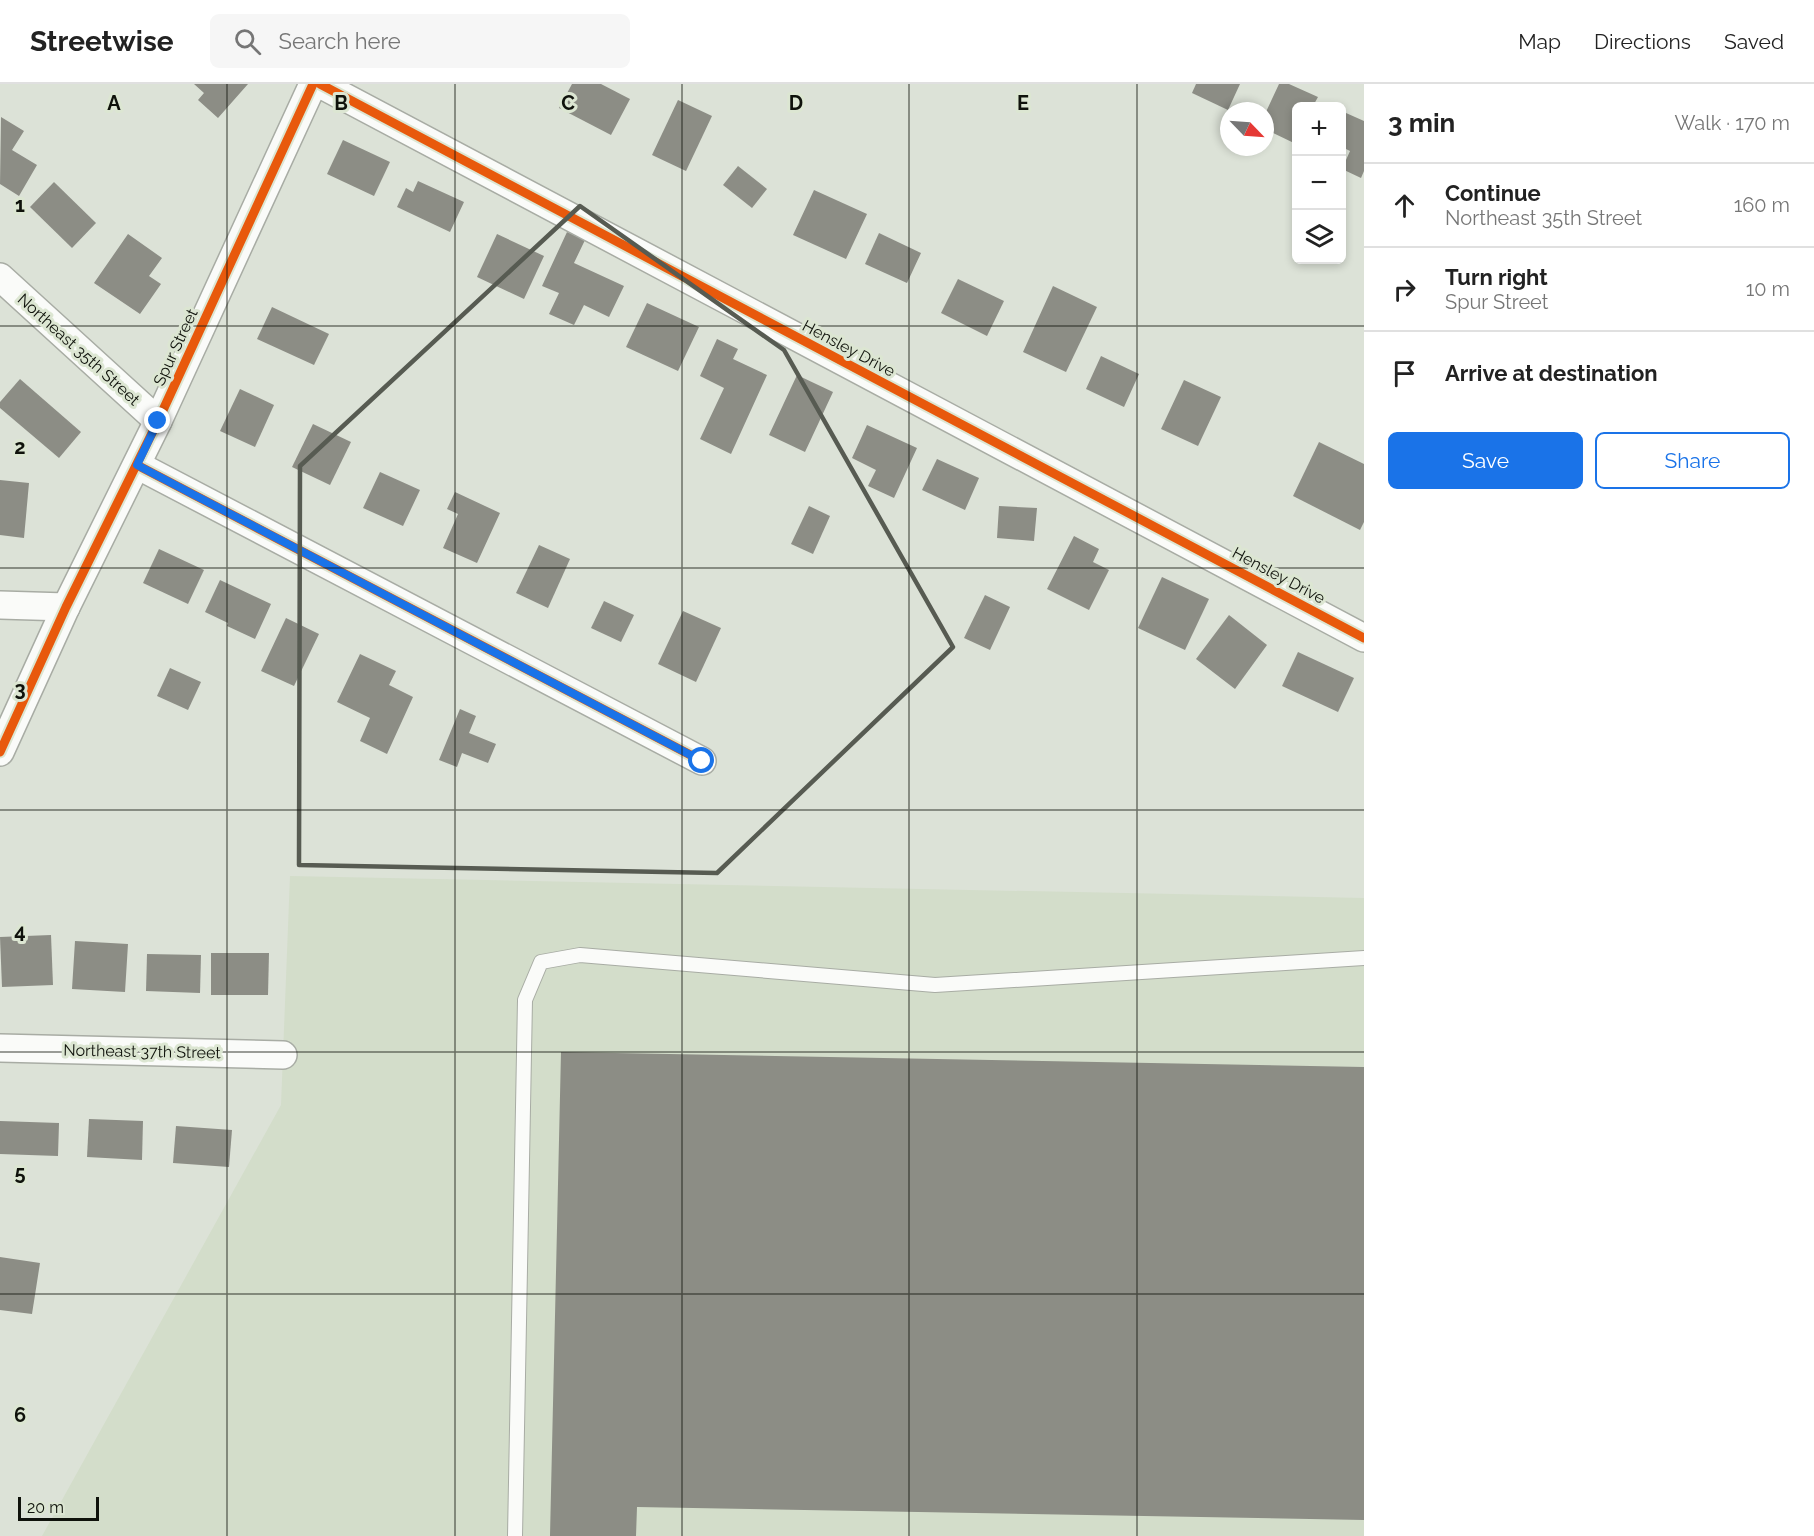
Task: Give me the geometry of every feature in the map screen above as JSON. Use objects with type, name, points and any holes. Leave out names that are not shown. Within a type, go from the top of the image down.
[{"type":"street","name":"Spur Street","points":[[0,752],[66,607],[158,421],[312,84]]},
{"type":"street","name":"Hensley Drive","points":[[320,84],[1364,638]]},
{"type":"street","name":"Northeast 35th Street","points":[[0,277],[158,421]]},
{"type":"street","points":[[137,465],[702,761]]},
{"type":"street","points":[[0,605],[66,607]]},
{"type":"street","name":"Northeast 37th Street","points":[[0,1048],[283,1055]]},
{"type":"lane","points":[[515,1536],[525,1000],[541,962],[580,955],[935,985],[1364,958]]},
{"type":"highlighted area","points":[[580,206],[784,350],[953,647],[717,873],[299,865],[300,466]]},
{"type":"shaded area","points":[[290,876],[1364,898],[1364,1536],[42,1536],[281,1105]]},
{"type":"building","points":[[194,84],[248,84],[218,118],[198,100],[204,93]]},
{"type":"building","points":[[572,84],[601,84],[630,99],[611,135],[559,108]]},
{"type":"building","points":[[1196,84],[1240,84],[1232,102],[1220,102],[1220,106],[1192,93]]},
{"type":"building","points":[[1279,84],[1289,84],[1318,97],[1315,102],[1292,102],[1292,142],[1274,133],[1274,102],[1271,102]]},
{"type":"building","points":[[678,100],[712,116],[686,171],[652,155]]},
{"type":"building","points":[[1346,113],[1364,121],[1364,171],[1361,178],[1346,171],[1346,160],[1350,151],[1346,149]]},
{"type":"building","points":[[1,117],[24,131],[12,150],[37,165],[19,196],[0,184]]},
{"type":"building","points":[[343,140],[390,162],[374,196],[327,174]]},
{"type":"building","points":[[738,166],[767,189],[752,208],[723,185]]},
{"type":"building","points":[[418,181],[464,202],[450,232],[397,207],[406,188],[413,192]]},
{"type":"building","points":[[54,182],[96,223],[72,248],[30,207]]},
{"type":"building","points":[[814,190],[867,214],[846,259],[793,235]]},
{"type":"building","points":[[567,232],[585,240],[574,263],[624,286],[609,317],[584,305],[574,325],[549,314],[559,293],[542,286]]},
{"type":"building","points":[[879,233],[921,253],[907,283],[865,264]]},
{"type":"building","points":[[128,234],[162,258],[149,276],[161,284],[140,314],[94,283]]},
{"type":"building","points":[[497,234],[544,256],[524,299],[477,277]]},
{"type":"building","points":[[958,279],[1004,301],[987,336],[941,313]]},
{"type":"building","points":[[1053,286],[1097,307],[1066,372],[1023,352]]},
{"type":"building","points":[[647,303],[699,327],[678,371],[626,347]]},
{"type":"building","points":[[272,307],[329,334],[314,365],[257,339]]},
{"type":"building","points":[[717,339],[738,349],[733,359],[767,375],[731,454],[700,439],[724,388],[700,376]]},
{"type":"building","points":[[1101,356],[1139,374],[1124,407],[1086,389]]},
{"type":"building","points":[[797,375],[833,392],[805,452],[769,435]]},
{"type":"building","points":[[20,379],[81,432],[59,458],[0,408],[0,402]]},
{"type":"building","points":[[1184,380],[1221,397],[1198,446],[1161,429]]},
{"type":"building","points":[[240,389],[274,405],[255,447],[220,431]]},
{"type":"building","points":[[313,424],[351,442],[330,485],[292,467]]},
{"type":"building","points":[[867,425],[917,448],[894,498],[868,486],[876,470],[852,458]]},
{"type":"building","points":[[1319,442],[1364,464],[1364,522],[1360,530],[1293,496]]},
{"type":"building","points":[[937,459],[979,478],[965,510],[922,490]]},
{"type":"building","points":[[380,472],[420,490],[403,526],[363,508]]},
{"type":"building","points":[[0,480],[29,483],[24,538],[0,535]]},
{"type":"building","points":[[455,492],[500,513],[477,563],[443,548],[458,514],[447,509]]},
{"type":"building","points":[[809,506],[830,516],[813,554],[791,544]]},
{"type":"building","points":[[999,506],[1037,508],[1034,541],[997,538]]},
{"type":"building","points":[[1074,536],[1099,549],[1093,562],[1109,570],[1089,610],[1047,589]]},
{"type":"building","points":[[539,545],[570,559],[548,608],[516,593]]},
{"type":"building","points":[[159,549],[204,570],[188,604],[143,583]]},
{"type":"building","points":[[1162,577],[1209,599],[1185,650],[1138,628]]},
{"type":"building","points":[[220,580],[271,604],[255,639],[227,626],[228,623],[205,612]]},
{"type":"building","points":[[985,595],[1010,607],[990,650],[964,638]]},
{"type":"building","points":[[604,601],[634,615],[621,642],[591,628]]},
{"type":"building","points":[[683,611],[721,628],[696,682],[658,664]]},
{"type":"building","points":[[1229,615],[1267,645],[1235,689],[1196,659]]},
{"type":"building","points":[[286,618],[319,634],[294,686],[261,671]]},
{"type":"building","points":[[1298,652],[1354,678],[1338,712],[1282,686]]},
{"type":"building","points":[[360,654],[396,671],[389,685],[413,697],[387,754],[360,741],[370,718],[337,702]]},
{"type":"building","points":[[170,668],[201,682],[188,710],[157,696]]},
{"type":"building","points":[[460,709],[476,716],[469,733],[496,744],[488,763],[462,753],[457,767],[439,760]]},
{"type":"building","points":[[51,935],[53,985],[2,987],[0,937]]},
{"type":"building","points":[[75,941],[128,944],[125,992],[72,989]]},
{"type":"building","points":[[211,953],[269,953],[268,995],[211,995]]},
{"type":"building","points":[[147,954],[201,955],[200,993],[146,991]]},
{"type":"building","points":[[561,1052],[1364,1067],[1364,1520],[637,1507],[636,1536],[550,1536]]},
{"type":"building","points":[[89,1119],[143,1121],[142,1160],[87,1157]]},
{"type":"building","points":[[0,1121],[59,1123],[58,1156],[0,1154]]},
{"type":"building","points":[[176,1126],[232,1130],[229,1167],[173,1163]]},
{"type":"building","points":[[0,1257],[40,1263],[32,1314],[0,1310]]},
{"type":"cycle path","points":[[0,752],[66,607],[158,421],[313,84]]},
{"type":"cycle path","points":[[320,84],[1364,638]]},
{"type":"cycle path","points":[[137,465],[702,761]]},
{"type":"route","points":[[158,421],[137,465],[702,761]]}]
